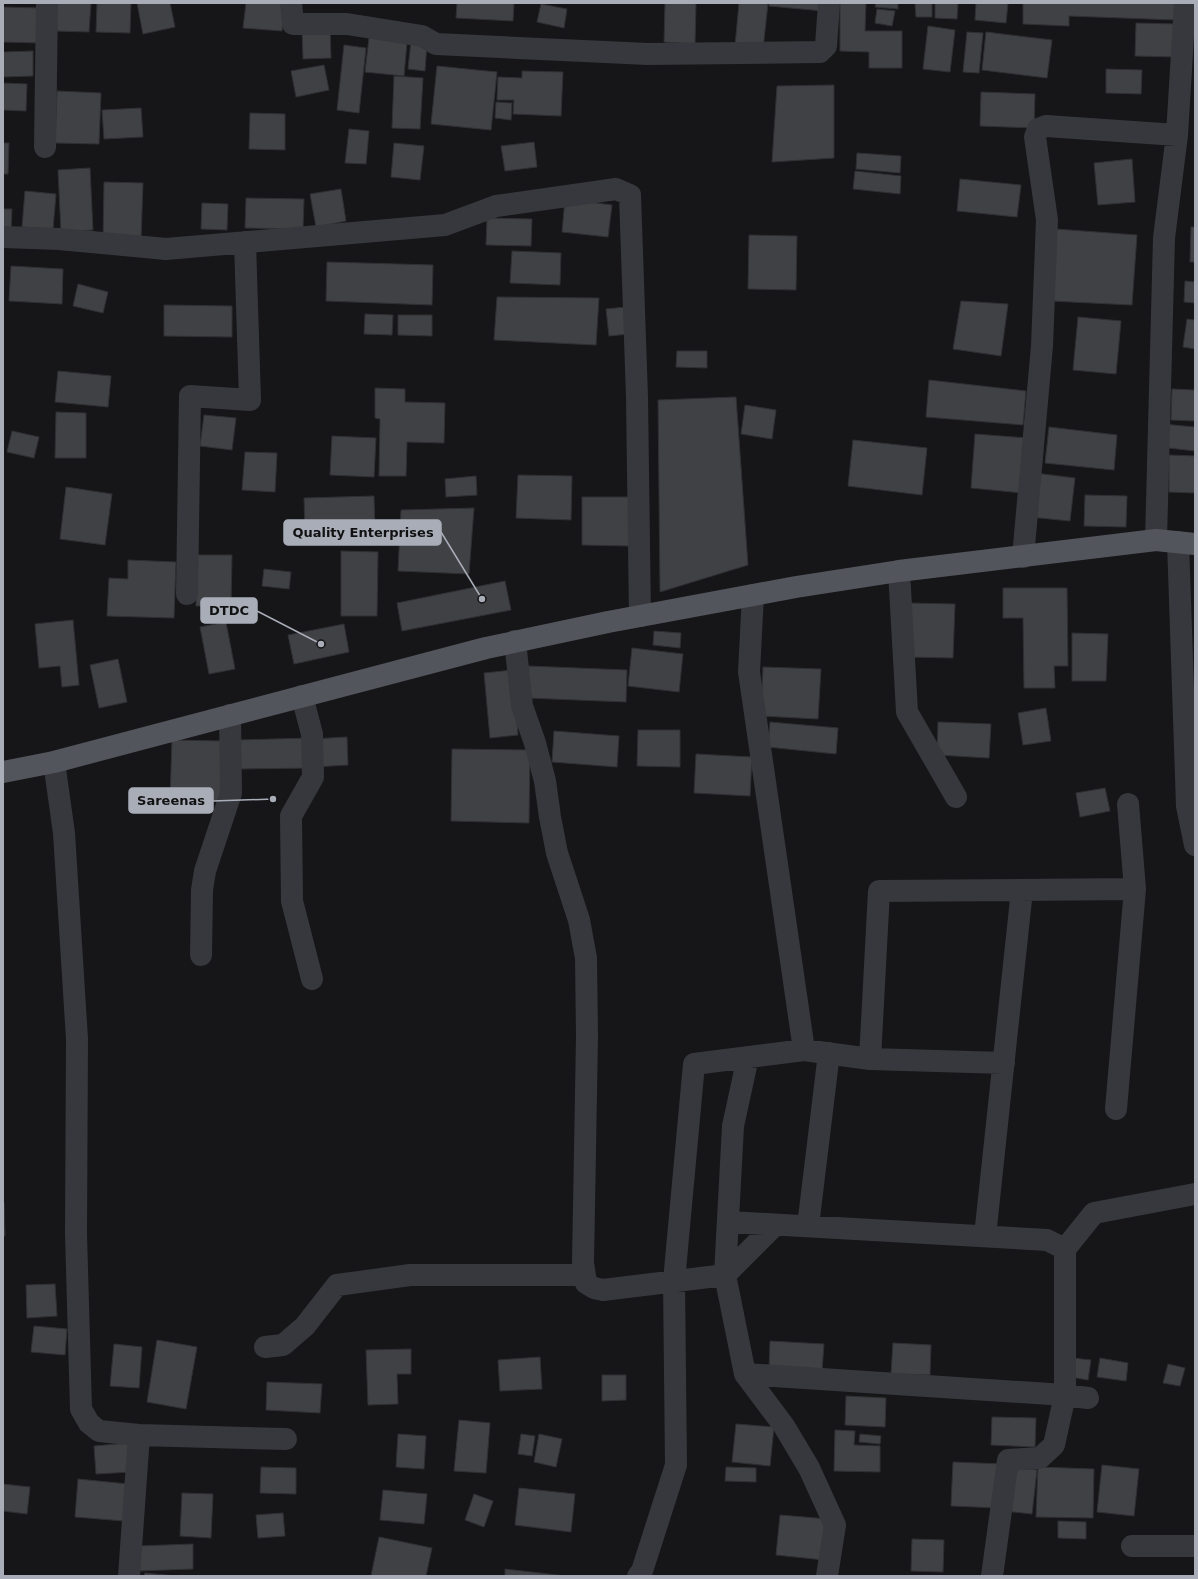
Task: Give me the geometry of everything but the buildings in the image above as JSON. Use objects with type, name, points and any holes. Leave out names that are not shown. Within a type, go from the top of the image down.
[{"type":"main road","points":[[3,772],[54,762],[515,641],[640,616],[753,595],[899,571],[1156,540],[1186,543]]},
{"type":"street","points":[[45,147],[47,3]]},
{"type":"street","points":[[291,3],[293,24],[347,24],[422,36],[436,44],[648,54],[820,52],[826,46],[829,3]]},
{"type":"street","points":[[1156,540],[1164,238],[1177,135],[1185,3]]},
{"type":"street","points":[[1023,557],[1042,346],[1047,220],[1035,137],[1038,129],[1046,126],[1177,135]]},
{"type":"street","points":[[3,236],[166,248],[445,225],[496,206],[616,189],[630,195],[637,397],[640,616]]},
{"type":"street","points":[[187,594],[190,396],[250,400],[244,242]]},
{"type":"street","points":[[1186,543],[1186,806],[1195,845]]},
{"type":"street","points":[[899,571],[907,712],[956,797]]},
{"type":"street","points":[[753,595],[749,672],[804,1050]]},
{"type":"street","points":[[515,641],[522,706],[535,742],[545,781],[557,853],[579,920],[586,958],[587,1036],[584,1275],[586,1283],[594,1288],[603,1290],[725,1275],[775,1224]]},
{"type":"street","points":[[302,696],[312,734],[313,777],[291,816],[292,901],[312,979]]},
{"type":"street","points":[[201,955],[202,890],[205,871],[231,793],[230,715]]},
{"type":"street","points":[[54,762],[64,833],[77,1039],[76,1234],[81,1409],[89,1423],[100,1431],[138,1435],[286,1439]]},
{"type":"street","points":[[1116,1109],[1135,889],[1128,804]]},
{"type":"street","points":[[870,1059],[879,891],[1135,889]]},
{"type":"street","points":[[986,1236],[1022,890]]},
{"type":"street","points":[[640,1574],[676,1465],[674,1281],[694,1064],[804,1050],[870,1059],[1004,1063]]},
{"type":"street","points":[[808,1226],[829,1053]]},
{"type":"street","points":[[748,1057],[733,1126],[730,1222],[725,1275],[746,1374],[784,1426],[809,1468],[835,1525],[827,1576]]},
{"type":"street","points":[[992,1576],[1008,1460],[1040,1458],[1054,1445],[1065,1394],[1065,1249],[1094,1213],[1195,1194]]},
{"type":"street","points":[[730,1222],[1047,1240],[1065,1249]]},
{"type":"street","points":[[264,1347],[283,1345],[305,1326],[337,1285],[410,1275],[584,1275]]},
{"type":"street","points":[[746,1374],[1065,1394],[1088,1398]]},
{"type":"street","points":[[129,1576],[138,1435]]},
{"type":"street","points":[[1132,1546],[1195,1546]]},
{"type":"place","name":"Quality Enterprises","points":[[482,599]]},
{"type":"place","name":"DTDC","points":[[321,644]]},
{"type":"place","name":"Sareenas","points":[[273,799]]}]
